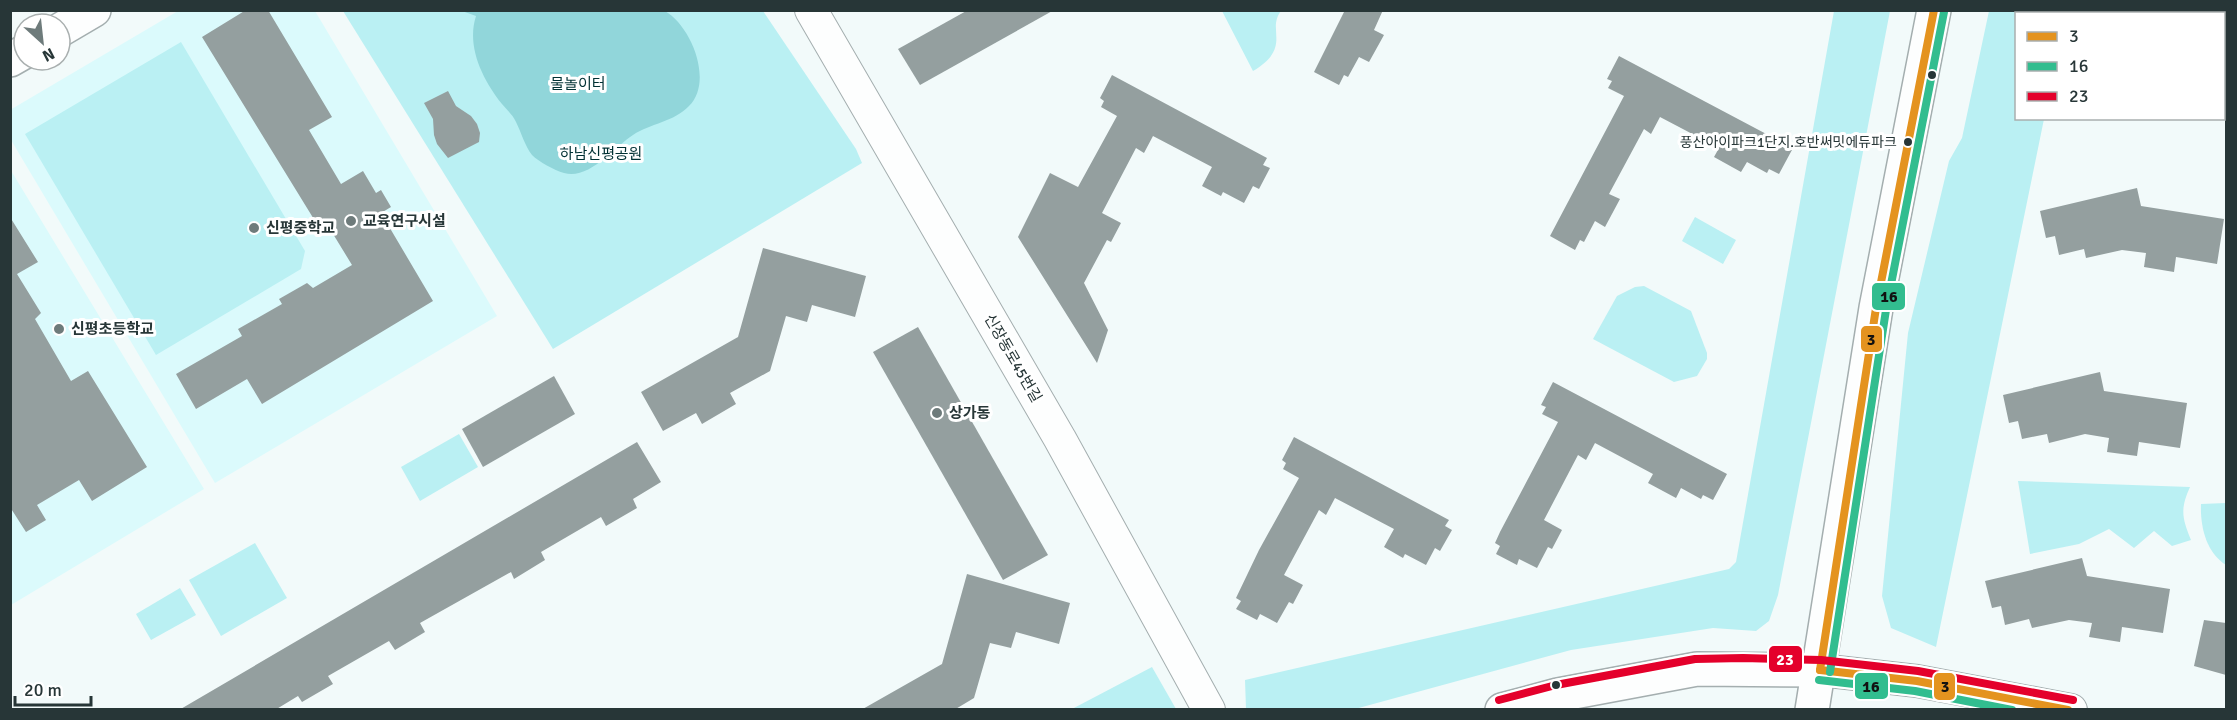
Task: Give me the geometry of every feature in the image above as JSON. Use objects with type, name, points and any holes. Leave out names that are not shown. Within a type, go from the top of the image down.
[{"type":"main road","points":[[72,23],[94,10]]},
{"type":"main road","points":[[1812,710],[1876,308],[1934,10]]},
{"type":"main road","points":[[1502,710],[1557,695],[1697,669],[1820,670]]},
{"type":"street","name":"신장동로45번길","points":[[811,10],[1060,439],[1209,710]]},
{"type":"street","points":[[1820,670],[1917,681],[2071,710]]},
{"type":"shaded area","name":"신평중학교","points":[[178,11],[315,11],[497,316],[215,483],[11,140],[10,110]]},
{"type":"shaded area","name":"물놀이터","points":[[462,11],[665,11],[675,18],[691,41],[699,69],[696,95],[689,106],[676,116],[633,135],[592,167],[574,174],[560,172],[532,155],[515,119],[502,104],[478,63],[473,39],[476,16]]},
{"type":"shaded area","name":"신평초등학교","points":[[10,169],[204,489],[11,605],[10,605]]},
{"type":"green space","name":"하남신평공원","points":[[343,11],[763,11],[856,149],[862,163],[553,349]]},
{"type":"green space","points":[[1222,11],[1281,11],[1277,18],[1276,39],[1272,54],[1253,71]]},
{"type":"green space","points":[[1834,11],[1890,11],[1778,595],[1769,621],[1756,631],[1713,628],[1571,650],[1355,709],[1246,709],[1245,680],[1729,569],[1736,562]]},
{"type":"green space","points":[[1989,11],[2066,11],[2015,12],[2015,120],[2044,120],[1936,647],[1891,628],[1882,596],[1908,333],[1949,161],[1962,138]]},
{"type":"green space","points":[[181,42],[305,251],[301,269],[156,355],[25,134]]},
{"type":"green space","points":[[1695,217],[1736,240],[1723,264],[1682,241]]},
{"type":"green space","points":[[1644,286],[1691,311],[1707,353],[1707,359],[1697,376],[1674,382],[1593,339],[1617,296],[1635,287]]},
{"type":"green space","points":[[459,434],[478,467],[420,501],[401,467]]},
{"type":"green space","points":[[2018,481],[2190,487],[2183,514],[2191,540],[2172,546],[2154,531],[2134,548],[2109,529],[2079,544],[2030,554]]},
{"type":"green space","points":[[2226,503],[2226,565],[2219,560],[2209,546],[2203,530],[2201,504]]},
{"type":"green space","points":[[255,543],[287,598],[221,636],[189,580]]},
{"type":"green space","points":[[180,588],[196,615],[151,640],[136,614]]},
{"type":"green space","points":[[1152,667],[1176,709],[1072,709]]},
{"type":"building","name":"교육연구시설","points":[[246,10],[268,10],[332,117],[309,130],[341,184],[363,171],[376,193],[381,190],[391,207],[381,213],[433,301],[262,404],[247,379],[196,409],[176,374],[242,336],[238,329],[282,304],[279,299],[307,283],[313,288],[352,265],[330,229],[323,234],[202,37]]},
{"type":"building","points":[[968,10],[1054,10],[920,85],[898,49]]},
{"type":"building","points":[[1345,10],[1383,10],[1374,30],[1384,35],[1369,62],[1359,57],[1348,77],[1344,75],[1339,85],[1314,72]]},
{"type":"building","points":[[1619,56],[1793,148],[1779,174],[1769,169],[1767,173],[1747,162],[1741,172],[1714,157],[1719,148],[1660,117],[1651,134],[1644,129],[1609,194],[1620,199],[1605,227],[1595,221],[1584,242],[1580,240],[1575,250],[1550,236],[1624,96],[1608,88],[1612,81],[1607,79]]},
{"type":"building","points":[[1112,75],[1267,158],[1263,165],[1270,168],[1259,189],[1253,186],[1244,203],[1223,192],[1221,196],[1202,186],[1212,167],[1153,136],[1144,153],[1136,148],[1102,213],[1121,223],[1111,242],[1107,240],[1084,283],[1108,330],[1097,363],[1018,237],[1050,173],[1078,187],[1117,116],[1101,107],[1104,101],[1100,98]]},
{"type":"building","points":[[448,91],[456,106],[471,116],[480,133],[479,142],[448,158],[437,144],[433,119],[424,103]]},
{"type":"building","points":[[2137,188],[2141,206],[2224,219],[2217,264],[2176,257],[2174,272],[2144,267],[2146,253],[2122,250],[2086,258],[2084,249],[2059,255],[2055,236],[2046,238],[2040,211]]},
{"type":"building","points":[[10,217],[38,262],[17,274],[41,313],[35,319],[71,381],[88,371],[147,467],[92,501],[79,480],[37,505],[46,520],[26,532],[10,507]]},
{"type":"building","points":[[763,248],[866,276],[855,317],[812,305],[807,322],[786,316],[770,371],[730,393],[736,404],[702,424],[696,413],[663,431],[641,392],[738,337]]},
{"type":"building","name":"상가동","points":[[918,327],[1048,555],[1003,580],[873,352]]},
{"type":"building","points":[[2100,372],[2104,391],[2187,403],[2180,448],[2139,442],[2137,456],[2107,452],[2109,438],[2085,434],[2049,443],[2047,434],[2022,439],[2018,421],[2009,423],[2003,395]]},
{"type":"building","points":[[554,376],[575,414],[483,467],[462,429]]},
{"type":"building","points":[[1553,382],[1727,474],[1713,500],[1703,495],[1701,499],[1681,488],[1676,498],[1648,483],[1653,474],[1595,443],[1586,460],[1578,455],[1544,520],[1562,530],[1552,549],[1548,547],[1537,568],[1519,559],[1517,565],[1496,554],[1500,546],[1495,543],[1500,532],[1558,422],[1542,414],[1546,407],[1541,405]]},
{"type":"building","points":[[1294,437],[1449,520],[1445,526],[1452,530],[1440,551],[1435,548],[1426,565],[1405,554],[1403,558],[1384,547],[1394,529],[1335,498],[1326,515],[1319,510],[1284,575],[1303,585],[1293,604],[1289,602],[1277,623],[1260,614],[1257,620],[1236,609],[1241,601],[1236,598],[1259,550],[1299,478],[1283,469],[1286,463],[1282,460]]},
{"type":"building","points":[[637,442],[661,482],[633,499],[637,508],[606,526],[601,517],[541,552],[545,560],[514,579],[511,572],[420,623],[425,632],[395,650],[389,641],[328,676],[333,684],[302,702],[298,696],[275,710],[179,710]]},
{"type":"building","points":[[2082,558],[2087,576],[2170,589],[2163,633],[2122,627],[2120,642],[2089,637],[2092,623],[2069,620],[2032,628],[2029,619],[2005,625],[2001,606],[1992,608],[1985,581]]},
{"type":"building","points":[[967,574],[1070,603],[1059,644],[1016,632],[1011,648],[990,643],[974,698],[954,710],[861,710],[942,664]]},
{"type":"building","points":[[2204,620],[2226,623],[2226,675],[2194,666]]},
{"type":"transit line","name":"3","points":[[1820,670],[1876,308],[1934,10]]},
{"type":"transit line","name":"16","points":[[1830,672],[1886,310],[1944,12]]},
{"type":"transit line","name":"23","points":[[1499,700],[1556,685],[1695,659],[1743,658],[1821,660],[1918,671],[2073,700]]},
{"type":"transit line","name":"3","points":[[1820,670],[1917,681],[2068,710]]},
{"type":"transit line","name":"16","points":[[1819,680],[1915,691],[2012,710]]},
{"type":"place","name":"풍산아이파크1단지.호반써밋에듀파크","points":[[1908,142]]},
{"type":"place","name":"교육연구시설","points":[[351,221]]},
{"type":"place","name":"신평중학교","points":[[254,228]]},
{"type":"place","name":"신평초등학교","points":[[59,329]]},
{"type":"place","name":"상가동","points":[[937,413]]}]
